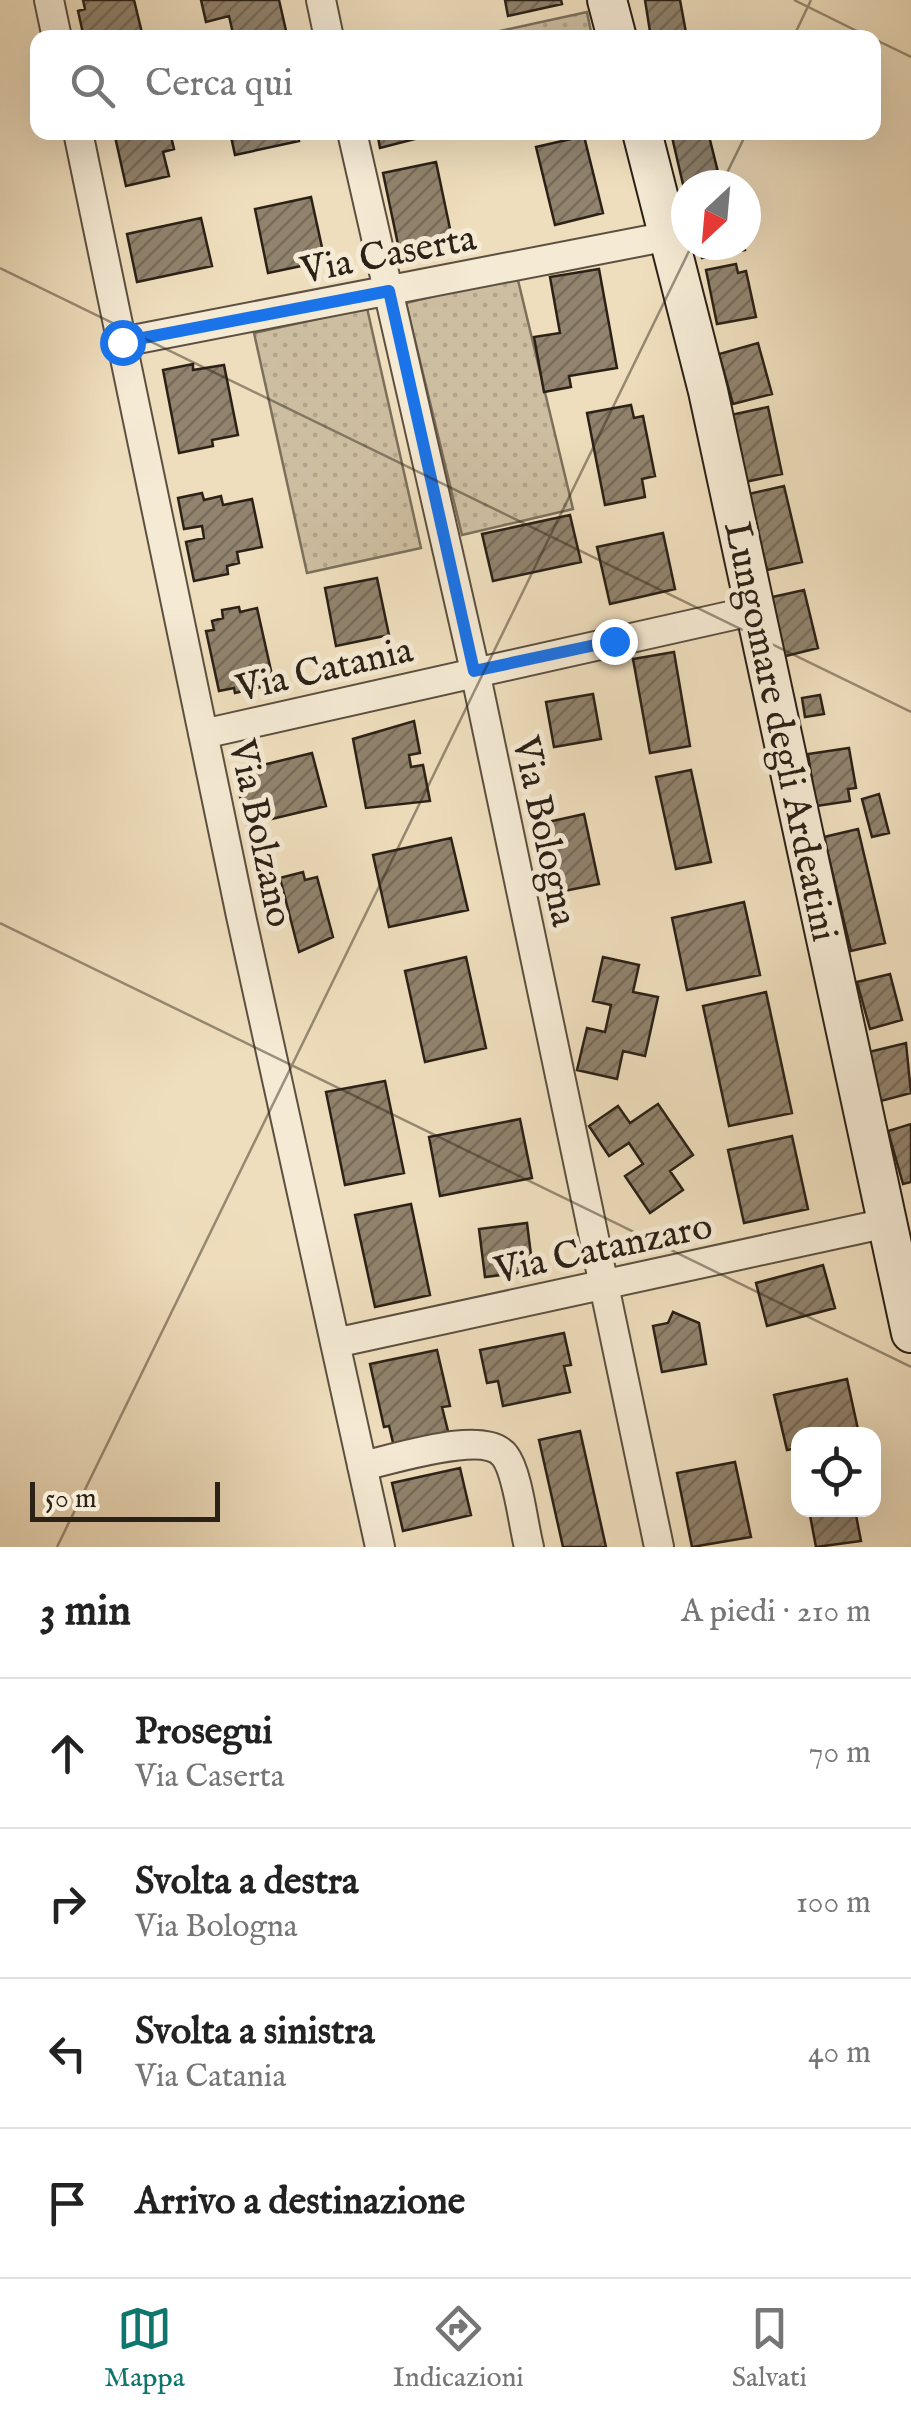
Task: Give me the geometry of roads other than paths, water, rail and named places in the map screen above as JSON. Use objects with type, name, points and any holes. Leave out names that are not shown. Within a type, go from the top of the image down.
[{"type":"main road","points":[[607,0],[615,30]]},
{"type":"main road","name":"Lungomare degli Ardeatini","points":[[644,140],[756,610],[911,1333]]},
{"type":"street","points":[[50,0],[56,30]]},
{"type":"street","points":[[320,0],[328,30]]},
{"type":"street","name":"Via Bolzano","points":[[80,140],[202,734],[380,1547]]},
{"type":"street","name":"Via Bologna","points":[[354,140],[474,671],[660,1547]]},
{"type":"street","name":"Via Caserta","points":[[122,342],[669,236]]},
{"type":"street","name":"Via Catania","points":[[202,734],[756,610]]},
{"type":"street","name":"Via Catanzaro","points":[[335,1343],[887,1224]]},
{"type":"street","points":[[362,1466],[475,1442],[496,1446],[509,1462],[529,1547]]}]
